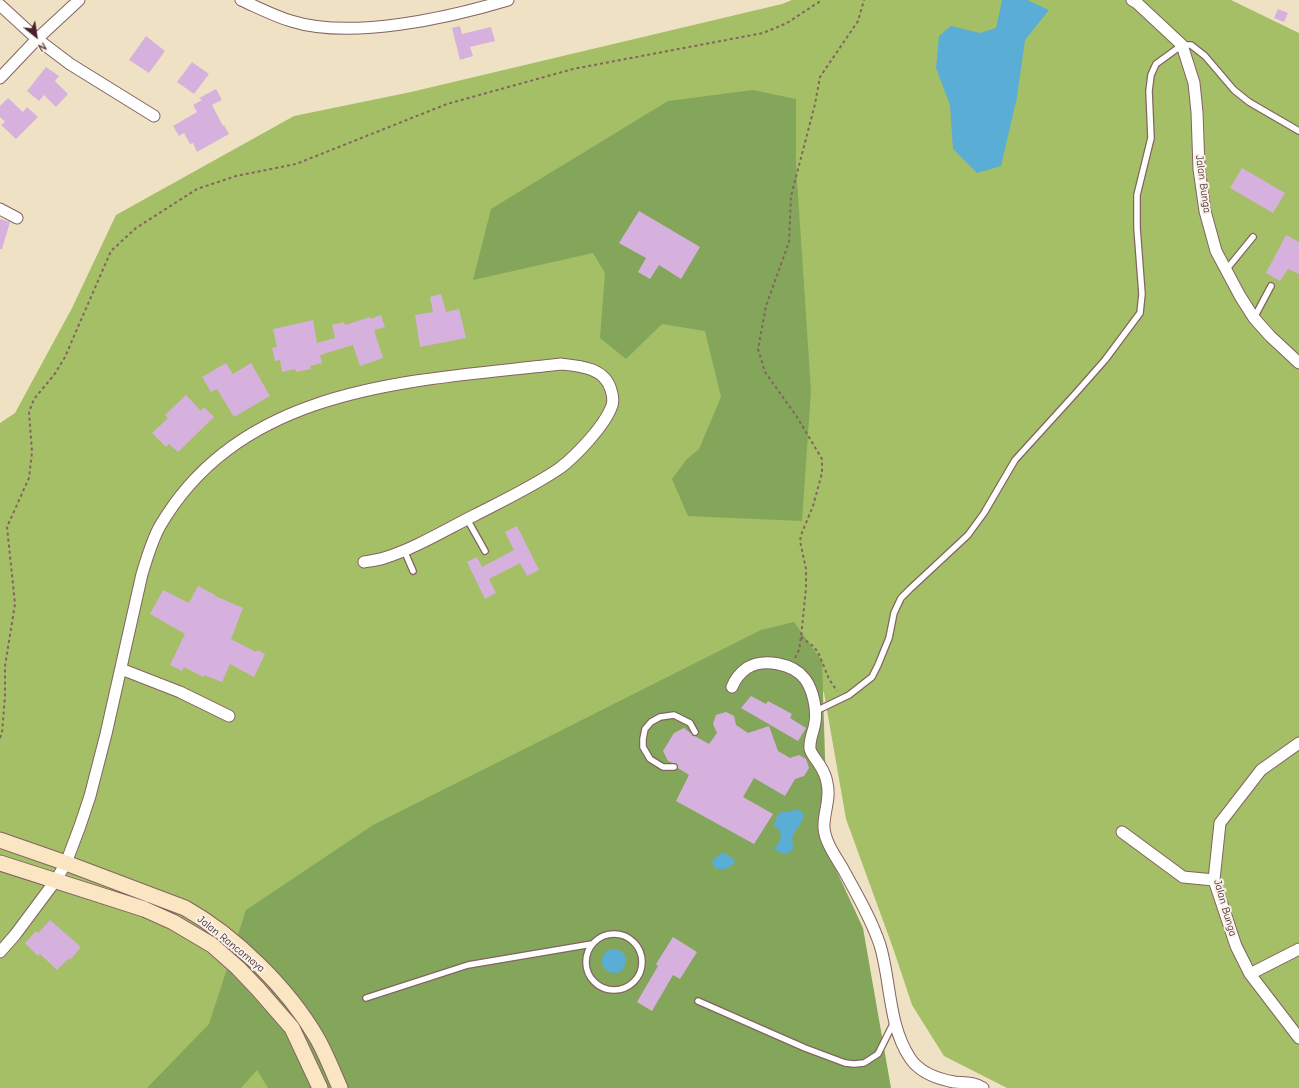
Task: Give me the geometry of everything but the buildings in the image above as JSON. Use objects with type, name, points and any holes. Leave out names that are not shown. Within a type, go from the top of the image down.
[{"type":"street","points":[[0,78],[37,39],[79,0]]},
{"type":"street","points":[[241,0],[292,21],[336,28],[397,25],[482,8],[508,0]]},
{"type":"street","name":"Jalan Bunga","points":[[1132,0],[1182,45],[1194,83],[1197,112],[1199,169],[1205,211],[1216,251],[1240,296],[1254,318],[1270,336],[1299,362]]},
{"type":"street","points":[[0,5],[37,39],[70,64],[154,116]]},
{"type":"street","points":[[0,209],[17,218]]},
{"type":"street","points":[[0,952],[15,935],[56,880],[66,863],[90,796],[106,734],[142,574],[149,550],[160,527],[184,491],[211,463],[262,426],[300,409],[396,383],[561,364],[588,368],[598,372],[606,379],[611,388],[613,398],[611,408],[583,446],[562,467],[550,475],[467,519],[404,550],[384,558],[364,562]]},
{"type":"street","points":[[732,687],[735,680],[748,668],[763,663],[777,664],[792,668],[805,678],[810,689],[816,711],[810,750],[826,776],[828,785],[824,828],[832,849],[862,905],[879,944],[899,1035],[911,1059],[926,1072],[941,1079],[976,1084],[983,1088]]},
{"type":"street","points":[[120,669],[180,692],[229,716]]},
{"type":"street","name":"Jalan Bunga","points":[[1299,743],[1261,770],[1220,823],[1214,880],[1236,946],[1250,974],[1299,1038]]},
{"type":"street","points":[[1122,832],[1183,877],[1214,880]]},
{"type":"street","name":"Jalan Rancamaya","points":[[0,840],[185,908],[201,918],[229,939],[259,965],[285,991],[306,1019],[318,1039],[340,1088]]},
{"type":"street","name":"Jalan Rancamaya","points":[[0,863],[144,908],[173,922],[212,945],[238,968],[292,1028],[320,1088]]},
{"type":"street","points":[[1250,974],[1299,949]]},
{"type":"lane","points":[[816,711],[849,696],[872,677],[889,638],[894,613],[901,598],[968,535],[984,514],[1015,460],[1080,389],[1140,313],[1142,294],[1137,228],[1137,195],[1151,138],[1151,75],[1156,64],[1182,45],[1191,45],[1205,56],[1234,90],[1249,102],[1299,131]]},
{"type":"lane","points":[[1226,270],[1253,237]]},
{"type":"lane","points":[[1254,318],[1271,286]]},
{"type":"lane","points":[[467,519],[485,550]]},
{"type":"lane","points":[[404,550],[414,571]]},
{"type":"lane","points":[[674,767],[663,767],[650,759],[643,747],[645,729],[651,722],[660,717],[674,715],[690,723],[695,732]]},
{"type":"lane","points":[[366,998],[468,966],[592,944],[599,938],[607,935],[620,935],[632,940],[638,946],[642,955],[643,963],[636,980],[628,986],[619,989],[609,990],[600,986],[593,980],[588,972],[586,962],[592,944]]},
{"type":"lane","points":[[698,1001],[805,1048],[845,1063],[854,1064],[864,1063],[878,1054],[895,1019]]},
{"type":"path","points":[[0,738],[2,733],[5,696],[5,666],[15,604],[7,528],[29,478],[32,452],[29,412],[34,399],[54,375],[65,357],[110,251],[136,228],[197,189],[236,176],[296,164],[446,104],[573,69],[763,33],[787,23],[822,0]]},
{"type":"path","points":[[792,668],[801,637],[806,588],[806,569],[800,541],[813,506],[822,473],[822,459],[797,417],[765,372],[758,349],[766,306],[789,242],[791,196],[815,104],[820,77],[858,20],[864,0]]},
{"type":"path","points":[[801,637],[818,652],[829,679],[841,699]]},
{"type":"green space","points":[[792,0],[1231,0],[1299,33],[1299,1088],[1007,1088],[944,1056],[912,1005],[846,819],[824,693],[811,667],[351,1088],[0,1088],[0,423],[15,413],[72,308],[116,215],[294,116],[411,92],[782,4]]},
{"type":"green space","points":[[753,90],[796,99],[796,165],[811,391],[802,521],[688,516],[672,479],[686,460],[699,449],[721,397],[705,331],[662,324],[626,359],[600,338],[605,273],[593,253],[473,280],[491,209],[668,101]]},
{"type":"green space","points":[[794,622],[822,661],[828,852],[863,928],[891,1088],[268,1088],[257,1070],[241,1088],[147,1088],[209,1024],[246,910],[373,825],[761,630]]},
{"type":"water","points":[[1002,0],[1027,0],[1049,10],[1025,40],[1017,97],[1001,166],[977,173],[953,149],[950,105],[936,68],[939,36],[951,26],[980,33],[996,28]]},
{"type":"water","points":[[797,809],[803,813],[803,816],[802,822],[793,835],[793,849],[786,854],[782,853],[774,849],[778,844],[781,835],[777,827],[775,828],[774,824],[779,813]]},
{"type":"water","points":[[721,853],[729,856],[735,862],[725,869],[714,867],[712,861]]},
{"type":"water","points":[[614,949],[623,952],[626,961],[623,970],[614,973],[605,970],[602,961],[605,952]]}]
